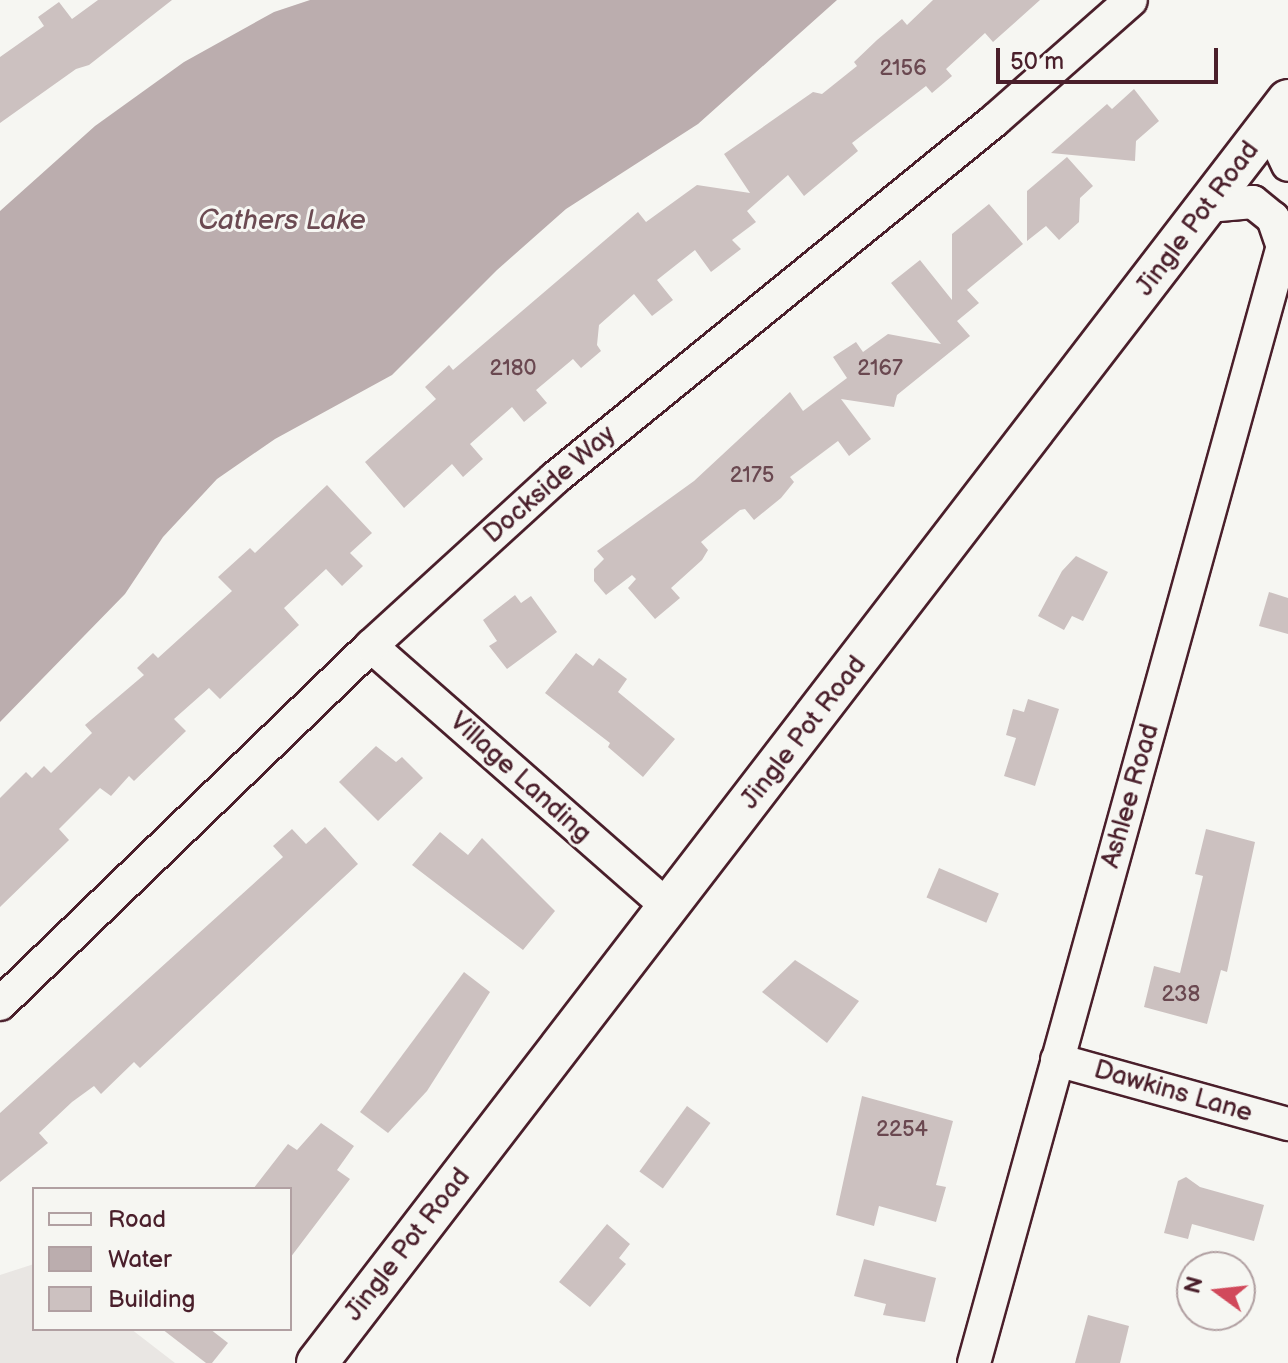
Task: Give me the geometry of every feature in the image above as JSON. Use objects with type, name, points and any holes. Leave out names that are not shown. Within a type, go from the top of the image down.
[{"type":"street","name":"Dockside Way","points":[[0,1004],[371,646],[555,478],[995,120],[1131,0]]},
{"type":"street","points":[[1278,112],[1288,165]]},
{"type":"street","name":"Jingle Pot Road","points":[[317,1363],[1278,112]]},
{"type":"street","points":[[1208,206],[1253,202],[1273,218],[1285,238]]},
{"type":"street","name":"Ashlee Road","points":[[974,1363],[1285,238]]},
{"type":"street","name":"Village Landing","points":[[371,646],[669,908]]},
{"type":"street","name":"Dawkins Lane","points":[[1057,1060],[1288,1124]]},
{"type":"shaded area","points":[[32,1265],[32,1331],[134,1331],[175,1363],[0,1363],[0,1275]]},
{"type":"water","name":"Cathers Lake","points":[[310,0],[837,0],[698,124],[566,209],[497,270],[392,375],[275,439],[217,479],[163,537],[125,594],[0,722],[0,211],[95,126],[184,62],[274,12]]},
{"type":"building","points":[[98,0],[172,0],[89,65],[76,69],[0,123],[0,57],[44,26],[38,17],[59,2],[72,19]]},
{"type":"building","points":[[933,0],[1040,0],[993,42],[985,33],[946,69],[952,76],[932,93],[926,86],[852,143],[858,151],[804,196],[788,175],[747,211],[756,222],[732,240],[741,249],[711,272],[695,250],[657,280],[673,300],[652,316],[634,294],[599,325],[597,345],[601,351],[581,368],[573,359],[536,390],[547,403],[524,422],[512,407],[470,444],[483,459],[463,477],[452,464],[404,508],[365,462],[436,399],[425,387],[449,365],[453,370],[638,212],[646,222],[697,185],[750,193],[724,154],[813,92],[822,94],[857,66],[854,62],[877,40],[902,19],[907,25]]},
{"type":"building","points":[[1134,89],[1159,121],[1136,141],[1135,161],[1051,153],[1107,104],[1112,109]]},
{"type":"building","points":[[1067,157],[1093,186],[1080,198],[1079,222],[1059,240],[1046,226],[1027,241],[1027,191]]},
{"type":"building","points":[[989,204],[1023,244],[967,290],[979,303],[957,321],[970,336],[897,395],[894,407],[841,399],[871,439],[849,456],[838,441],[790,477],[794,482],[781,498],[754,520],[745,509],[740,510],[701,542],[708,550],[702,560],[671,588],[680,598],[655,619],[628,588],[636,579],[632,575],[606,595],[594,581],[594,569],[604,559],[597,551],[694,481],[790,392],[803,411],[847,378],[833,357],[856,342],[863,352],[888,334],[941,344],[891,283],[920,260],[952,300],[952,234]]},
{"type":"building","points":[[327,485],[372,533],[350,553],[363,566],[342,586],[326,569],[284,608],[299,625],[220,699],[209,688],[174,719],[186,731],[134,781],[129,776],[111,796],[100,788],[59,829],[69,840],[0,907],[0,798],[26,772],[32,778],[44,766],[51,773],[92,733],[85,725],[144,675],[137,668],[153,653],[158,658],[232,591],[218,577],[250,548],[255,553]]},
{"type":"building","points":[[1076,556],[1108,572],[1083,621],[1072,616],[1064,630],[1038,616],[1062,571]]},
{"type":"building","points":[[1269,592],[1288,598],[1288,634],[1259,626]]},
{"type":"building","points":[[515,595],[521,603],[531,596],[557,632],[507,669],[489,646],[497,641],[483,620]]},
{"type":"building","points":[[576,653],[593,666],[599,658],[627,679],[618,692],[675,739],[643,777],[608,747],[610,743],[545,693]]},
{"type":"building","points":[[1028,699],[1059,709],[1035,786],[1004,776],[1016,738],[1006,735],[1013,709],[1024,712]]},
{"type":"building","points":[[376,746],[396,762],[402,757],[423,778],[378,821],[339,782]]},
{"type":"building","points":[[325,827],[358,864],[140,1068],[134,1062],[101,1094],[94,1086],[72,1102],[39,1133],[48,1143],[0,1182],[0,1113],[283,857],[273,846],[292,829],[306,844]]},
{"type":"building","points":[[1206,829],[1255,842],[1227,972],[1221,970],[1207,1024],[1144,1007],[1154,966],[1180,973],[1203,876],[1195,874]]},
{"type":"building","points":[[440,832],[468,855],[482,838],[555,911],[523,950],[412,865]]},
{"type":"building","points":[[939,868],[999,893],[986,923],[926,897]]},
{"type":"building","points":[[795,960],[859,1001],[827,1043],[762,992]]},
{"type":"building","points":[[464,972],[490,992],[427,1091],[388,1133],[360,1112]]},
{"type":"building","points":[[862,1096],[953,1121],[936,1185],[946,1187],[936,1222],[879,1206],[874,1226],[836,1215]]},
{"type":"building","points":[[687,1106],[710,1123],[663,1189],[639,1172]]},
{"type":"building","points":[[321,1123],[354,1146],[337,1170],[350,1179],[292,1255],[292,1187],[255,1187],[288,1144],[297,1150]]},
{"type":"building","points":[[1186,1177],[1200,1187],[1264,1205],[1254,1241],[1192,1224],[1188,1239],[1164,1233],[1178,1181]]},
{"type":"building","points":[[607,1224],[630,1244],[619,1258],[626,1264],[590,1307],[559,1282]]},
{"type":"building","points":[[864,1259],[936,1278],[925,1322],[883,1315],[886,1304],[854,1296]]},
{"type":"building","points":[[1088,1315],[1129,1326],[1120,1363],[1075,1363]]},
{"type":"building","points":[[165,1331],[213,1331],[228,1343],[212,1363],[206,1363]]}]
